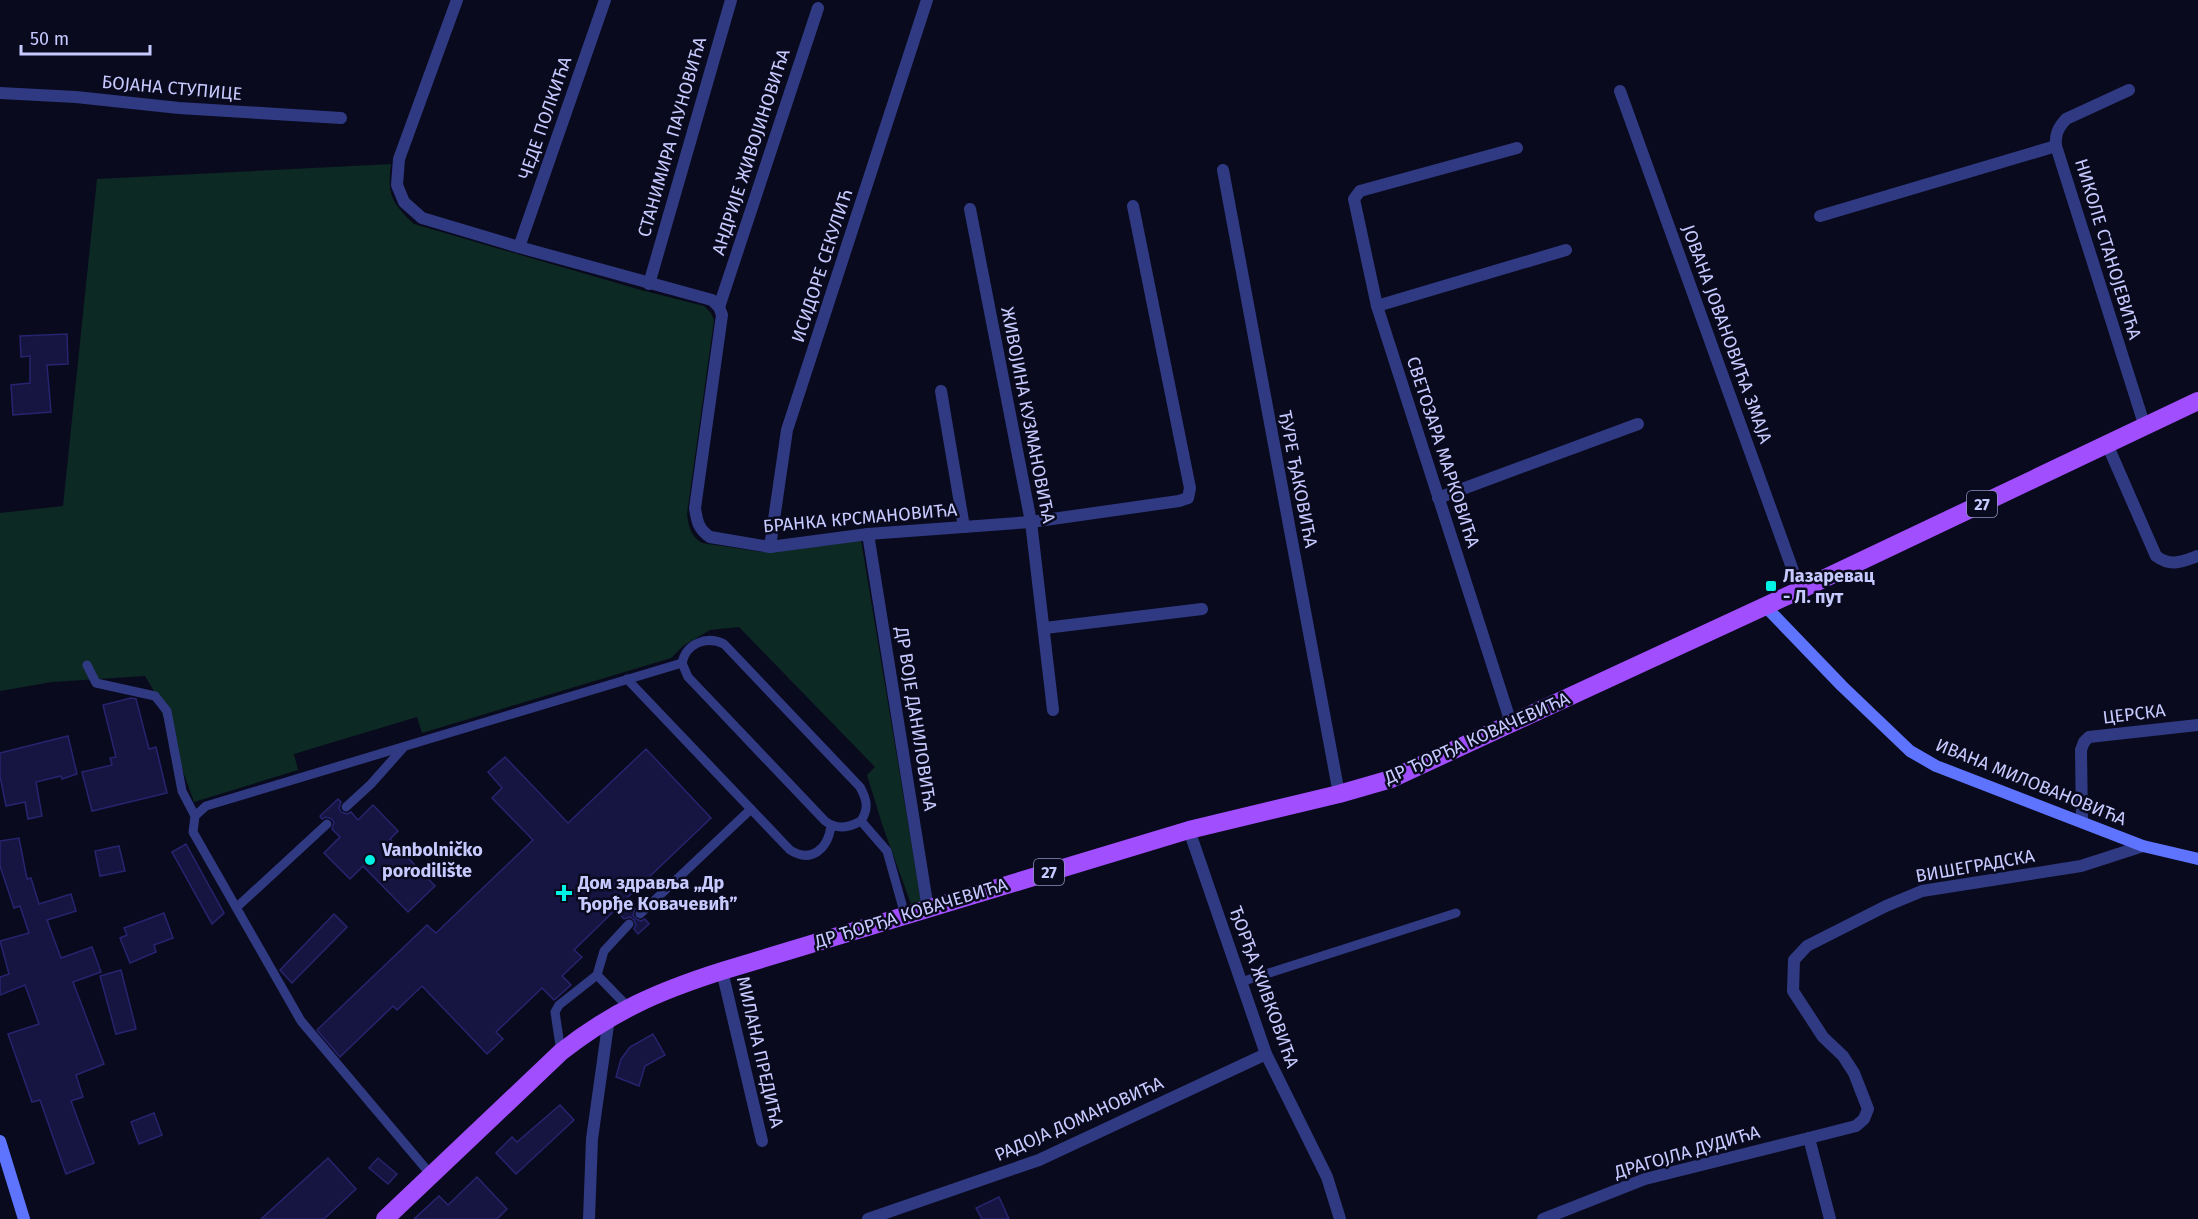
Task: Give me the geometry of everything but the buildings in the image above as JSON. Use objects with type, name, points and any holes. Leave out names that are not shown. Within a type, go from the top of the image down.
[{"type":"main road","name":"27","points":[[1765,606],[2198,401]]},
{"type":"main road","name":"ДР ЂОРЂА КОВАЧЕВИЋА","points":[[385,1219],[561,1052],[609,1018],[672,987],[1189,830],[1339,794],[1390,779],[1765,606]]},
{"type":"street","points":[[457,0],[399,159],[397,185],[404,202],[422,218],[712,300],[719,307]]},
{"type":"street","name":"ЧЕДЕ ПОЛКИЋА","points":[[519,247],[605,0]]},
{"type":"street","name":"СТАНИМИРА ПАУНОВИЋА","points":[[649,284],[731,0]]},
{"type":"street","name":"ИСИДОРЕ СЕКУЛИЋ","points":[[770,547],[787,430],[927,0]]},
{"type":"street","name":"АНДРИЈЕ ЖИВОЈИНОВИЋА","points":[[719,307],[818,8]]},
{"type":"street","points":[[2056,146],[2055,136],[2066,119],[2129,90]]},
{"type":"street","name":"ЈОВАНА ЈОВАНОВИЋА ЗМАЈА","points":[[1620,91],[1800,590]]},
{"type":"street","name":"БОЈАНА СТУПИЦЕ","points":[[0,93],[76,97],[179,108],[341,118]]},
{"type":"street","name":"НИКОЛЕ СТАНОЈЕВИЋА","points":[[1820,216],[2056,146],[2145,427]]},
{"type":"street","name":"СВЕТОЗАРА МАРКОВИЋА","points":[[1511,723],[1377,306],[1354,199],[1360,191],[1517,148]]},
{"type":"street","name":"ЂУРЕ ЂАКОВИЋА","points":[[1222,170],[1339,794]]},
{"type":"street","name":"БРАНКА КРСМАНОВИЋА","points":[[719,307],[722,315],[695,508],[698,525],[702,532],[710,537],[770,547],[868,534],[1031,522],[1179,501],[1188,498],[1190,488],[1133,206]]},
{"type":"street","name":"ЖИВОЈИНА КУЗМАНОВИЋА","points":[[970,209],[1031,522],[1053,710]]},
{"type":"street","points":[[1377,306],[1566,250]]},
{"type":"street","points":[[942,390],[964,527]]},
{"type":"street","points":[[1438,498],[1638,424]]},
{"type":"street","points":[[2107,444],[2156,556],[2166,563],[2178,564],[2198,556]]},
{"type":"street","name":"ДР ВОЈЕ ДАНИЛОВИЋА","points":[[868,534],[928,909]]},
{"type":"street","name":"ИВАНА МИЛОВАНОВИЋА","points":[[1765,606],[1842,686],[1910,750],[1936,766],[2143,846],[2198,860]]},
{"type":"street","points":[[1045,628],[1202,609]]},
{"type":"street","name":"ЦЕРСКА","points":[[2082,822],[2081,750],[2089,737],[2198,725]]},
{"type":"street","name":"ЂОРЂА ЖИВКОВИЋА","points":[[1189,830],[1266,1054],[1327,1177],[1340,1219]]},
{"type":"street","name":"ВИШЕГРАДСКА","points":[[1809,1138],[1856,1126],[1864,1119],[1868,1108],[1854,1073],[1843,1056],[1823,1037],[1793,991],[1794,960],[1807,945],[1922,891],[2081,866],[2143,846]]},
{"type":"street","name":"МИЛАНА ПРЕДИЋА","points":[[722,971],[762,1141]]},
{"type":"street","points":[[589,1219],[592,1139],[609,1018]]},
{"type":"street","name":"РАДОЈА ДОМАНОВИЋА","points":[[868,1219],[1039,1160],[1266,1054]]},
{"type":"street","points":[[1809,1138],[1830,1219]]},
{"type":"street","name":"ДРАГОЈЛА ДУДИЋА","points":[[1543,1219],[1645,1179],[1809,1138]]},
{"type":"street","points":[[0,1141],[24,1219]]},
{"type":"lane","points":[[717,641],[724,644],[860,787],[867,803],[867,812],[861,820],[850,827],[831,826],[688,677],[682,663],[691,647],[700,642],[717,641]]},
{"type":"lane","points":[[195,816],[206,806],[682,663]]},
{"type":"lane","points":[[87,665],[96,683],[155,696],[167,711],[182,791],[195,816],[193,832],[301,1021],[432,1176]]},
{"type":"lane","points":[[627,679],[790,850],[799,855],[809,855],[825,846],[830,837],[831,826]]},
{"type":"lane","points":[[346,807],[371,784],[404,747]]},
{"type":"lane","points":[[640,914],[751,809]]},
{"type":"lane","points":[[861,820],[887,851],[905,915]]},
{"type":"lane","points":[[237,907],[327,824]]},
{"type":"lane","points":[[1241,982],[1456,913]]},
{"type":"lane","points":[[561,1052],[555,1012],[559,1005],[597,975],[604,951],[629,924]]},
{"type":"lane","points":[[597,975],[628,1007]]},
{"type":"green space","points":[[391,164],[390,184],[393,198],[414,224],[704,306],[711,313],[714,320],[687,514],[689,527],[702,543],[762,552],[861,540],[921,902],[911,904],[882,824],[867,775],[875,767],[739,627],[710,630],[683,646],[671,658],[422,733],[417,717],[294,754],[298,770],[194,802],[154,691],[145,676],[52,682],[0,691],[0,513],[63,506],[97,179]]},
{"type":"place","name":"Лазаревац - Л. пут","points":[[1771,586]]},
{"type":"place","name":"Vanbolničko porodilište","points":[[370,860]]},
{"type":"place","name":"Дом здравља „Др Ђорђе Ковачевић”","points":[[564,893]]}]
